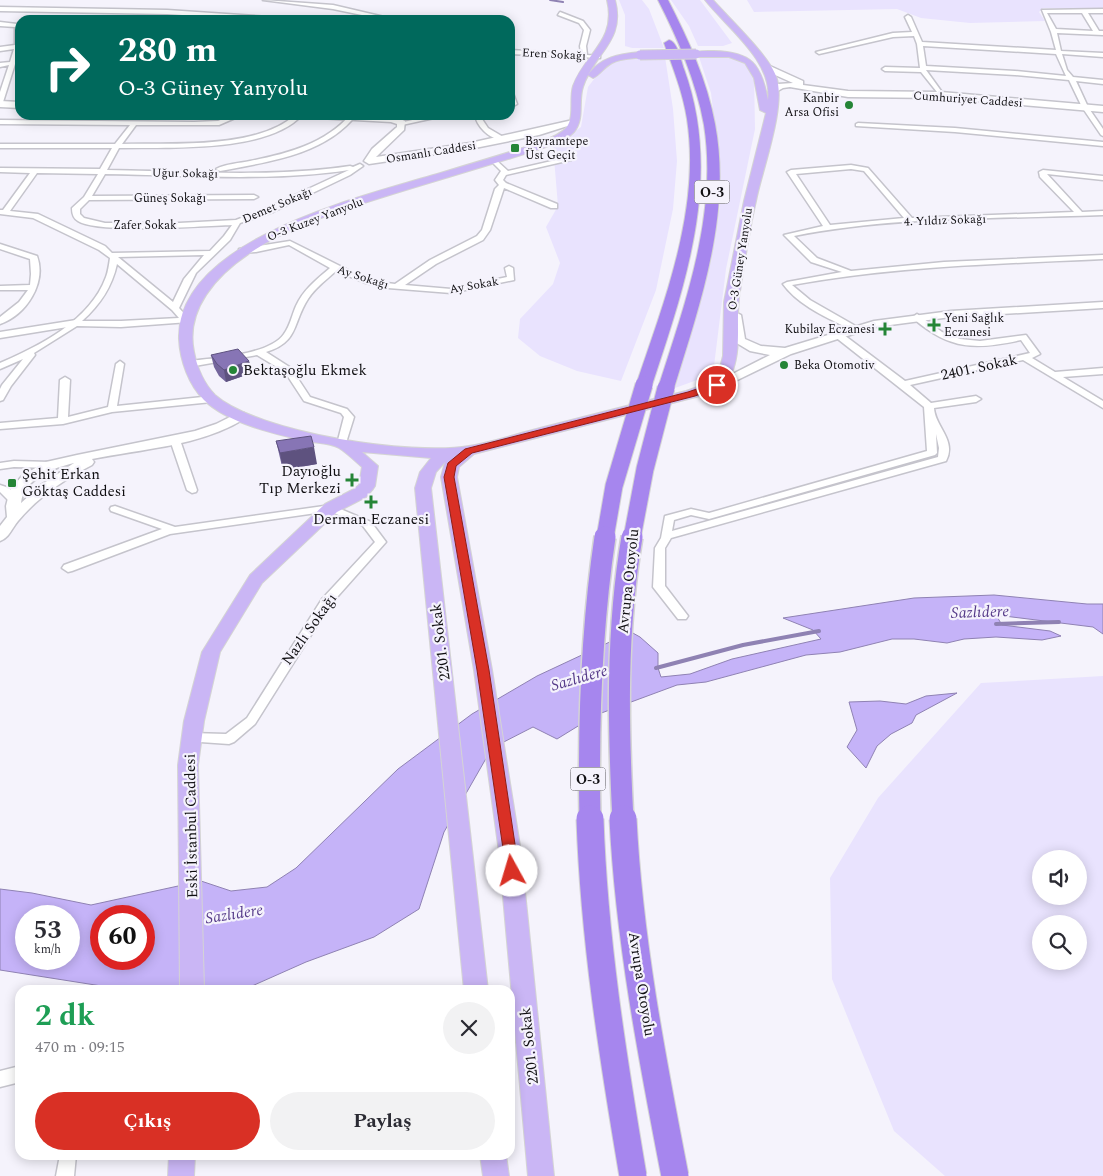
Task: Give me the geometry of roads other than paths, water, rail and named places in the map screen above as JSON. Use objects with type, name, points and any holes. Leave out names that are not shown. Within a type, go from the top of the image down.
[{"type":"highway","name":"Avrupa Otoyolu","points":[[650,0],[669,43],[690,109],[694,130],[695,170],[691,213],[655,387],[628,562],[622,609],[619,753],[625,860],[634,930],[662,1109],[675,1176]]},
{"type":"highway","name":"Avrupa Otoyolu","points":[[633,1176],[602,973],[591,849],[587,736],[591,648],[611,499],[655,387],[690,310],[704,253],[712,193],[713,155],[701,90],[675,21],[663,0]]},
{"type":"main road","points":[[709,0],[767,68],[773,82],[774,91]]},
{"type":"main road","points":[[575,120],[583,88],[602,64],[616,58],[640,53],[696,51],[733,45],[709,0]]},
{"type":"main road","points":[[612,2],[619,16],[620,25],[617,46],[640,53]]},
{"type":"main road","points":[[575,120],[575,104],[579,84],[598,57],[614,26],[612,2]]},
{"type":"main road","points":[[711,49],[736,49],[742,45],[740,39],[717,8]]},
{"type":"main road","points":[[696,51],[736,56],[744,58],[753,64],[758,75],[769,125]]},
{"type":"main road","name":"Cumhuriyet Caddesi","points":[[767,68],[796,82],[832,93]]},
{"type":"main road","name":"Cumhuriyet Caddesi","points":[[774,91],[781,86],[790,85],[832,93],[941,95],[1103,109]]},
{"type":"main road","name":"O-3 Güney Yanyolu","points":[[717,385],[726,371],[730,356],[731,302],[750,201],[769,125],[774,91]]},
{"type":"main road","points":[[0,103],[15,104]]},
{"type":"main road","name":"Osmanlı Caddesi","points":[[369,162],[375,151],[401,128],[404,120]]},
{"type":"main road","points":[[539,132],[575,120]]},
{"type":"main road","name":"O-3 Kuzey Yanyolu","points":[[448,453],[398,452],[342,444],[297,434],[240,416],[212,399],[197,380],[189,364],[185,339],[186,320],[198,296],[215,274],[242,252],[286,228],[395,189],[539,146],[570,130],[575,120]]},
{"type":"main road","points":[[539,132],[564,134]]},
{"type":"main road","name":"Osmanlı Caddesi","points":[[369,162],[437,152],[539,132]]},
{"type":"main road","points":[[731,302],[739,340],[746,346],[758,350],[787,351]]},
{"type":"main road","points":[[448,453],[469,451],[683,396],[717,385],[787,351],[855,328],[917,317],[1103,305]]},
{"type":"main road","points":[[0,335],[76,323]]},
{"type":"main road","points":[[14,517],[12,498],[21,485],[33,474],[51,465],[75,458],[112,453],[175,440],[216,429],[240,416]]},
{"type":"main road","name":"Eski İstanbul Caddesi","points":[[192,985],[192,892],[188,766],[191,738],[211,652],[256,579],[331,508],[360,493],[368,486],[370,466],[342,444]]},
{"type":"main road","name":"2201. Sokak","points":[[469,451],[451,465],[449,477],[483,670],[510,852],[541,1176]]},
{"type":"main road","points":[[0,536],[14,517],[63,475],[80,465],[112,453]]},
{"type":"main road","name":"2201. Sokak","points":[[448,453],[431,465],[424,480],[423,488],[476,985]]},
{"type":"main road","points":[[51,465],[64,468],[65,472],[63,475]]},
{"type":"main road","points":[[12,498],[21,502],[35,500]]},
{"type":"main road","points":[[181,1176],[182,1160]]},
{"type":"main road","points":[[494,1160],[496,1176]]},
{"type":"street","points":[[266,0],[333,7],[371,15]]},
{"type":"street","points":[[282,7],[288,2]]},
{"type":"street","points":[[27,15],[33,7]]},
{"type":"street","points":[[0,9],[33,7],[210,15]]},
{"type":"street","points":[[1103,11],[1044,11],[1054,31],[1058,52],[1068,76],[1072,80],[1085,108],[1103,134]]},
{"type":"street","points":[[1084,11],[1100,33]]},
{"type":"street","points":[[272,15],[275,12]]},
{"type":"street","points":[[560,14],[581,22],[587,30],[583,46],[584,56]]},
{"type":"street","points":[[908,18],[920,44],[923,69],[941,95]]},
{"type":"street","points":[[0,24],[15,25]]},
{"type":"street","points":[[0,30],[15,26]]},
{"type":"street","points":[[1054,31],[1100,33]]},
{"type":"street","points":[[819,52],[893,35],[915,34]]},
{"type":"street","points":[[0,42],[15,44]]},
{"type":"street","points":[[920,44],[1103,55]]},
{"type":"street","points":[[0,49],[15,46]]},
{"type":"street","name":"Eren Sokağı","points":[[515,52],[598,57]]},
{"type":"street","points":[[0,103],[3,85],[15,55]]},
{"type":"street","points":[[0,65],[15,63]]},
{"type":"street","points":[[885,69],[1015,73],[1103,82]]},
{"type":"street","points":[[0,122],[134,124],[218,123],[226,120]]},
{"type":"street","points":[[0,146],[210,144],[244,139],[288,125],[294,120]]},
{"type":"street","points":[[196,173],[267,158],[322,142],[348,120]]},
{"type":"street","points":[[479,120],[486,131],[502,139]]},
{"type":"street","points":[[87,198],[117,146],[134,124]]},
{"type":"street","points":[[858,125],[955,130],[1103,144]]},
{"type":"street","points":[[502,174],[569,159]]},
{"type":"street","points":[[494,161],[505,171],[499,180],[503,185],[554,206]]},
{"type":"street","name":"Uğur Sokağı","points":[[0,170],[302,173],[332,171],[360,166],[369,162]]},
{"type":"street","name":"Demet Sokağı","points":[[175,308],[188,279],[232,234],[237,222],[270,210],[348,174],[360,166]]},
{"type":"street","points":[[828,227],[791,172],[850,167],[866,169],[910,220]]},
{"type":"street","points":[[2,212],[35,171]]},
{"type":"street","points":[[1080,214],[1050,183],[1043,172],[1103,178]]},
{"type":"street","name":"Ay Sokağı","points":[[242,252],[258,251],[290,243],[335,268],[386,286],[397,287],[433,262],[480,238],[486,230],[499,189],[503,185]]},
{"type":"street","name":"Güneş Sokağı","points":[[87,198],[254,197]]},
{"type":"street","name":"Zafer Sokak","points":[[87,198],[76,208],[76,214],[81,220],[105,225],[179,225],[237,222]]},
{"type":"street","points":[[2,212],[35,216],[102,248],[175,308],[186,320]]},
{"type":"street","name":"4. Yıldız Sokağı","points":[[814,260],[788,234],[828,227],[910,220],[1103,213]]},
{"type":"street","points":[[0,246],[34,258],[35,279],[28,297],[6,318],[0,321]]},
{"type":"street","points":[[112,257],[211,254]]},
{"type":"street","points":[[0,366],[41,345],[76,323],[90,310],[113,273],[112,257]]},
{"type":"street","points":[[855,328],[797,295],[787,284],[849,272],[936,264],[1103,257]]},
{"type":"street","points":[[814,278],[814,260],[849,272]]},
{"type":"street","points":[[189,364],[258,352],[272,347],[286,338],[301,302],[316,284],[335,268]]},
{"type":"street","name":"Ay Sokak","points":[[397,287],[451,291],[511,278],[509,268]]},
{"type":"street","points":[[0,288],[32,287]]},
{"type":"street","points":[[917,317],[940,334],[966,343],[994,344],[1023,337],[1036,354],[1024,357]]},
{"type":"street","points":[[76,323],[121,324],[186,320]]},
{"type":"street","points":[[682,616],[658,587],[660,548],[667,536],[669,518],[691,512],[709,516],[932,453],[929,406],[904,384],[836,334]]},
{"type":"street","points":[[0,398],[22,365],[41,345]]},
{"type":"street","points":[[258,352],[288,370],[307,400],[344,411],[349,417],[342,444]]},
{"type":"street","name":"2401. Sokak","points":[[904,384],[1024,357],[1103,404]]},
{"type":"street","points":[[112,409],[120,364]]},
{"type":"street","points":[[1054,375],[1103,371]]},
{"type":"street","points":[[63,421],[65,380]]},
{"type":"street","points":[[0,426],[63,421],[112,409],[212,399]]},
{"type":"street","points":[[929,406],[976,399]]},
{"type":"street","points":[[667,536],[942,459],[945,450],[941,432],[931,418]]},
{"type":"street","points":[[175,440],[192,490]]},
{"type":"street","points":[[0,466],[14,464],[51,465]]},
{"type":"street","points":[[0,488],[5,490],[12,498]]},
{"type":"street","points":[[68,568],[143,539],[174,530],[331,508]]},
{"type":"street","name":"Nazlı Sokağı","points":[[191,738],[229,739],[251,721],[326,602],[381,542],[367,524],[331,508]]},
{"type":"street","points":[[115,509],[174,530]]},
{"type":"street","points":[[0,1079],[15,1075]]},
{"type":"street","points":[[65,1176],[67,1160]]},
{"type":"water","points":[[994,595],[1103,604],[1103,634],[1093,627],[996,615],[1002,625],[1050,631],[1061,636],[1042,640],[996,637],[964,639],[947,643],[914,639],[892,639],[840,652],[806,655],[706,682],[677,685],[596,715],[557,739],[533,727],[492,748],[444,832],[419,909],[374,937],[306,962],[254,985],[95,985],[0,970],[0,889],[32,893],[91,905],[201,881],[231,891],[267,887],[296,868],[398,769],[472,714],[537,676],[631,632],[640,637],[658,653],[658,668],[661,677],[690,674],[732,659],[821,639],[813,630],[783,618],[914,598]]},
{"type":"water","points":[[957,693],[916,715],[912,723],[891,734],[877,746],[866,768],[847,747],[857,730],[849,702],[880,701],[906,704],[926,696]]},
{"type":"waterway","points":[[550,0],[563,2]]},
{"type":"waterway","name":"Sazlıdere","points":[[996,624],[1059,622]]},
{"type":"waterway","name":"Sazlıdere","points":[[656,668],[743,645],[819,631]]},
{"type":"place","name":"Kanbir Arsa Ofisi","points":[[849,105]]},
{"type":"place","name":"Bayramtepe Üst Geçit","points":[[515,148]]},
{"type":"place","name":"Yeni Sağlık Eczanesi","points":[[934,325]]},
{"type":"place","name":"Kubilay Eczanesi","points":[[885,329]]},
{"type":"place","name":"Beka Otomotiv","points":[[784,365]]},
{"type":"place","name":"Bektaşoğlu Ekmek","points":[[233,370]]},
{"type":"place","name":"Dayıoğlu Tıp Merkezi","points":[[352,480]]},
{"type":"place","name":"Şehit Erkan Göktaş Caddesi","points":[[12,483]]},
{"type":"place","name":"Derman Eczanesi","points":[[371,502]]}]
